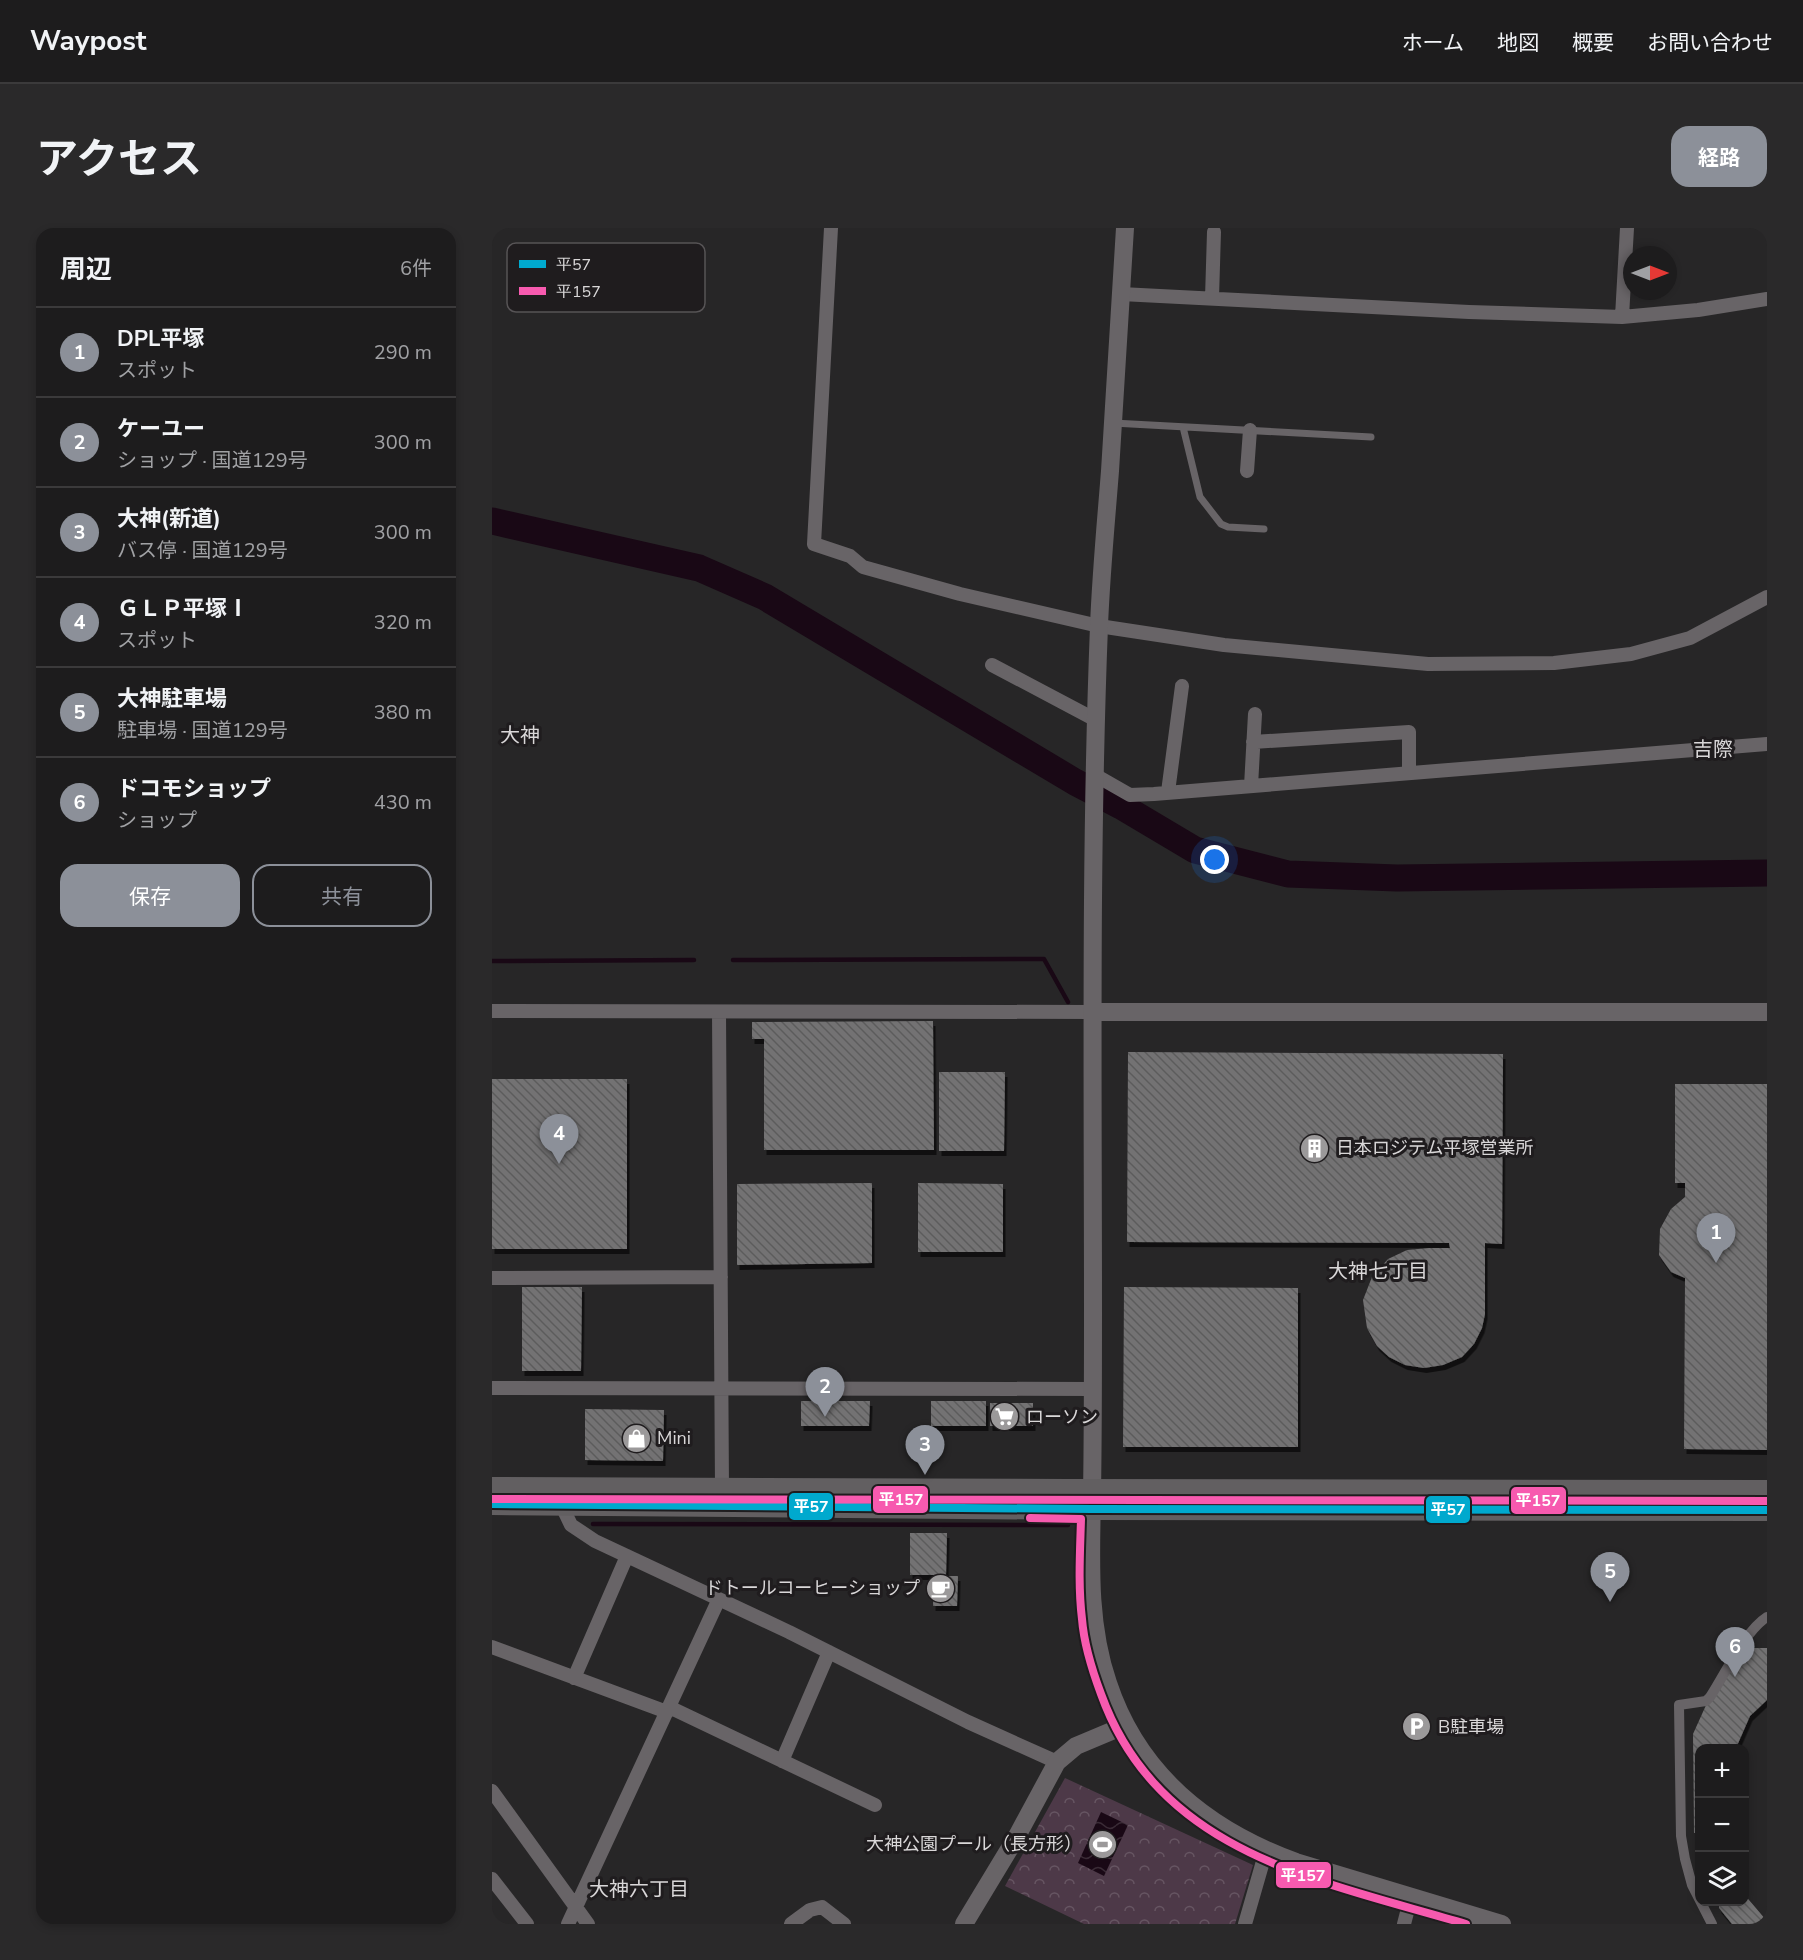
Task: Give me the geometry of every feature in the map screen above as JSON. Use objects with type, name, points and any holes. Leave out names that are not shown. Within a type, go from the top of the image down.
[{"type":"highway","points":[[492,1488],[722,1489],[1092,1499],[1767,1510]]},
{"type":"highway","points":[[492,1504],[1767,1491]]},
{"type":"street","points":[[831,228],[814,544],[850,556],[863,567],[960,594],[1099,626],[1224,645],[1428,664],[1554,663],[1630,654],[1690,638],[1767,597]]},
{"type":"street","points":[[1125,228],[1099,626],[1094,806],[1092,1619],[1098,1650],[1108,1686],[1126,1725],[1160,1774],[1189,1803],[1230,1833],[1266,1851],[1492,1923]]},
{"type":"street","points":[[1622,317],[1627,228]]},
{"type":"street","points":[[1212,298],[1214,232]]},
{"type":"street","points":[[1121,294],[1469,312],[1622,317],[1698,310],[1767,299]]},
{"type":"street","points":[[1246,471],[1250,430]]},
{"type":"street","points":[[992,665],[1096,720]]},
{"type":"street","points":[[1168,792],[1182,686]]},
{"type":"street","points":[[1251,786],[1255,714]]},
{"type":"street","points":[[1253,742],[1409,732],[1409,773]]},
{"type":"street","points":[[1095,777],[1130,795],[1767,744]]},
{"type":"street","points":[[492,1011],[1767,1012]]},
{"type":"street","points":[[718,1012],[722,1489]]},
{"type":"street","points":[[492,1278],[721,1277]]},
{"type":"street","points":[[492,1388],[1093,1389]]},
{"type":"street","points":[[561,1504],[571,1525],[595,1541],[830,1652],[968,1722],[1057,1762]]},
{"type":"street","points":[[574,1678],[627,1556]]},
{"type":"street","points":[[568,1924],[719,1599]]},
{"type":"street","points":[[1712,1924],[1692,1885],[1681,1836],[1679,1705],[1706,1701],[1757,1623],[1767,1617]]},
{"type":"street","points":[[492,1647],[668,1710],[875,1805]]},
{"type":"street","points":[[782,1761],[830,1652]]},
{"type":"street","points":[[964,1924],[1016,1838],[1057,1762],[1076,1746],[1126,1725]]},
{"type":"street","points":[[492,1791],[588,1924]]},
{"type":"street","points":[[1245,1924],[1266,1851]]},
{"type":"street","points":[[492,1879],[527,1924]]},
{"type":"street","points":[[1404,1924],[1411,1897]]},
{"type":"street","points":[[791,1924],[810,1910],[822,1907],[844,1924]]},
{"type":"lane","points":[[1113,423],[1371,436]]},
{"type":"lane","points":[[1183,427],[1200,497],[1221,524],[1228,527],[1264,529]]},
{"type":"green space","points":[[1065,1778],[1253,1865],[1235,1924],[1084,1924],[1005,1886]]},
{"type":"water","name":"大神公園プール（長方形）","points":[[1101,1812],[1128,1825],[1104,1876],[1078,1863]]},
{"type":"building","points":[[933,1021],[934,1150],[764,1150],[764,1039],[752,1039],[752,1022]]},
{"type":"building","name":"日本ロジテム平塚営業所","points":[[1128,1052],[1503,1054],[1502,1244],[1485,1243],[1485,1314],[1482,1328],[1474,1344],[1462,1357],[1443,1365],[1424,1368],[1405,1365],[1389,1357],[1377,1346],[1367,1328],[1363,1300],[1372,1277],[1388,1259],[1407,1250],[1450,1248],[1449,1243],[1127,1242]]},
{"type":"building","points":[[939,1072],[1005,1072],[1004,1151],[939,1151]]},
{"type":"building","points":[[492,1079],[627,1079],[627,1249],[492,1249]]},
{"type":"building","points":[[1675,1084],[1767,1084],[1767,1450],[1684,1449],[1685,1278],[1671,1272],[1659,1255],[1660,1229],[1671,1209],[1685,1197],[1685,1183],[1675,1183]]},
{"type":"building","points":[[872,1183],[872,1263],[737,1265],[737,1184]]},
{"type":"building","points":[[918,1183],[1003,1184],[1003,1252],[918,1252]]},
{"type":"building","points":[[522,1287],[582,1287],[581,1371],[522,1371]]},
{"type":"building","points":[[1124,1287],[1298,1288],[1298,1447],[1123,1447]]},
{"type":"building","points":[[801,1401],[870,1401],[869,1426],[801,1426]]},
{"type":"building","points":[[931,1401],[986,1401],[986,1426],[931,1426]]},
{"type":"building","points":[[990,1403],[1033,1403],[1033,1426],[990,1426]]},
{"type":"building","points":[[585,1409],[664,1410],[663,1461],[585,1460]]},
{"type":"building","points":[[910,1533],[947,1533],[946,1576],[958,1576],[957,1606],[933,1606],[934,1575],[910,1575]]},
{"type":"building","points":[[1754,1648],[1767,1648],[1767,1700],[1750,1716],[1738,1744],[1695,1744],[1694,1833],[1693,1734],[1716,1683]]},
{"type":"building","points":[[1749,1900],[1766,1920],[1764,1922],[1766,1924],[1732,1924],[1719,1906],[1749,1906]]},
{"type":"waterway","points":[[492,521],[699,568],[765,597],[1075,782],[1195,850],[1288,874],[1397,878],[1767,873]]},
{"type":"waterway","points":[[733,960],[1044,959],[1068,1002]]},
{"type":"waterway","points":[[492,961],[694,960]]},
{"type":"waterway","points":[[593,1524],[1068,1525]]},
{"type":"transit line","name":"平157","points":[[492,1499],[1767,1501]]},
{"type":"transit line","name":"平57","points":[[492,1504],[1092,1509],[1767,1510]]},
{"type":"transit line","name":"平157","points":[[1030,1518],[1081,1519],[1081,1607],[1092,1667],[1101,1694],[1127,1748],[1162,1792],[1204,1826],[1251,1853],[1303,1875],[1356,1893],[1466,1924]]},
{"type":"place","name":"日本ロジテム平塚営業所","points":[[1315,1148]]},
{"type":"place","name":"ＧＬＰ平塚Ⅰ","points":[[559,1164]]},
{"type":"place","name":"DPL平塚","points":[[1716,1263]]},
{"type":"place","name":"ケーユー","points":[[825,1417]]},
{"type":"place","name":"ローソン","points":[[1005,1417]]},
{"type":"place","name":"Mini","points":[[636,1438]]},
{"type":"place","name":"大神(新道)","points":[[925,1475]]},
{"type":"place","name":"ドトールコーヒーショップ","points":[[941,1588]]},
{"type":"place","name":"大神駐車場","points":[[1610,1602]]},
{"type":"place","name":"ドコモショップ","points":[[1735,1677]]},
{"type":"place","name":"B駐車場","points":[[1417,1727]]},
{"type":"place","name":"大神公園プール（長方形）","points":[[1103,1844]]},
{"type":"district","name":"大神","points":[[520,735]]},
{"type":"district","name":"吉際","points":[[1713,749]]},
{"type":"district","name":"大神七丁目","points":[[1378,1271]]},
{"type":"district","name":"大神六丁目","points":[[639,1889]]}]
